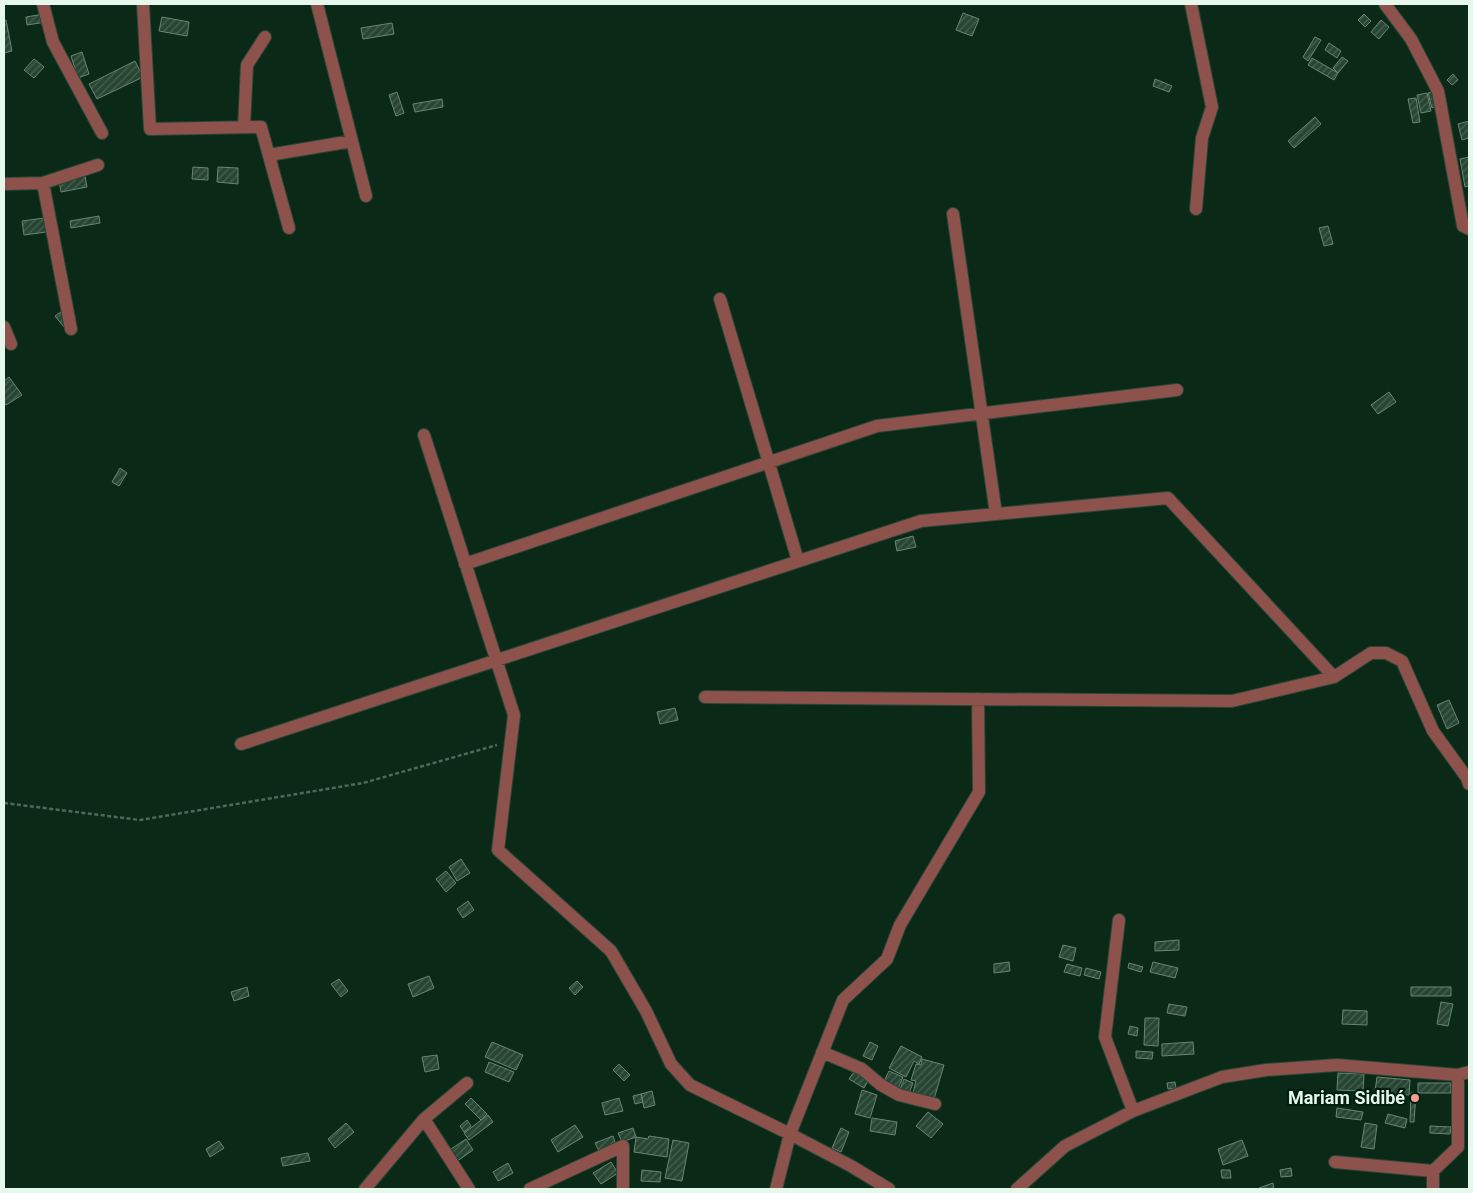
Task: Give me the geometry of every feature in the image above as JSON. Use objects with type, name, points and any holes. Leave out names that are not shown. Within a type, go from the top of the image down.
[{"type":"street","points":[[43,4],[54,42],[102,134]]},
{"type":"street","points":[[143,4],[150,128],[261,127],[289,228]]},
{"type":"street","points":[[317,4],[366,196]]},
{"type":"street","points":[[1191,4],[1212,107],[1202,138],[1196,209]]},
{"type":"street","points":[[1385,4],[1411,39],[1438,91],[1463,226],[1469,229]]},
{"type":"street","points":[[244,128],[247,65],[265,37]]},
{"type":"street","points":[[269,155],[352,142]]},
{"type":"street","points":[[4,184],[43,183],[98,165]]},
{"type":"street","points":[[43,183],[70,329]]},
{"type":"street","points":[[953,214],[996,514]]},
{"type":"street","points":[[720,299],[798,561]]},
{"type":"street","points":[[4,327],[11,344]]},
{"type":"street","points":[[465,564],[877,426],[1178,390]]},
{"type":"street","points":[[424,435],[514,716],[498,850],[611,951],[646,1012],[671,1064],[690,1085],[790,1134],[851,1166],[889,1189]]},
{"type":"street","points":[[241,744],[922,521],[1168,498],[1334,677]]},
{"type":"street","points":[[705,698],[1232,701],[1334,677],[1371,653],[1386,653],[1402,661],[1433,731],[1467,778],[1469,784]]},
{"type":"street","points":[[776,1189],[790,1134],[842,1000],[887,958],[900,924],[979,792],[978,699]]},
{"type":"street","points":[[1119,920],[1106,1037],[1133,1111]]},
{"type":"street","points":[[822,1052],[862,1070],[881,1085],[899,1095],[935,1104]]},
{"type":"street","points":[[1017,1189],[1065,1146],[1133,1111],[1222,1077],[1266,1070],[1337,1065],[1464,1074],[1458,1147],[1433,1171],[1433,1189]]},
{"type":"street","points":[[365,1189],[424,1120],[467,1083]]},
{"type":"street","points":[[424,1120],[469,1189]]},
{"type":"street","points":[[530,1189],[624,1146],[623,1189]]},
{"type":"street","points":[[1335,1162],[1433,1171]]},
{"type":"path","points":[[4,803],[140,820],[363,783],[511,741]]},
{"type":"building","points":[[963,13],[979,19],[972,36],[956,30]]},
{"type":"building","points":[[44,14],[46,22],[27,25],[26,17]]},
{"type":"building","points":[[1364,14],[1371,21],[1365,27],[1358,20]]},
{"type":"building","points":[[162,17],[189,22],[187,36],[159,31]]},
{"type":"building","points":[[6,20],[12,51],[4,53],[4,21]]},
{"type":"building","points":[[1381,20],[1389,27],[1379,39],[1371,32]]},
{"type":"building","points":[[392,23],[394,34],[363,39],[361,28]]},
{"type":"building","points":[[1315,37],[1321,40],[1308,61],[1303,57]]},
{"type":"building","points":[[1329,43],[1341,51],[1337,58],[1325,50]]},
{"type":"building","points":[[82,52],[89,74],[78,78],[71,56]]},
{"type":"building","points":[[1342,57],[1348,61],[1338,73],[1333,68]]},
{"type":"building","points":[[1312,58],[1338,73],[1334,80],[1308,65]]},
{"type":"building","points":[[34,59],[44,67],[34,78],[24,70]]},
{"type":"building","points":[[135,61],[143,77],[97,99],[89,84]]},
{"type":"building","points":[[1453,74],[1458,80],[1452,85],[1447,80]]},
{"type":"building","points":[[1155,79],[1172,86],[1169,92],[1153,86]]},
{"type":"building","points":[[1433,91],[1437,106],[1432,108],[1428,93]]},
{"type":"building","points":[[397,92],[404,113],[396,116],[389,95]]},
{"type":"building","points":[[1427,93],[1431,111],[1421,113],[1417,95]]},
{"type":"building","points":[[1416,98],[1420,122],[1413,123],[1408,99]]},
{"type":"building","points":[[442,99],[443,107],[415,112],[413,104]]},
{"type":"building","points":[[1315,117],[1321,124],[1294,148],[1288,141]]},
{"type":"building","points":[[1469,121],[1469,138],[1462,140],[1458,124]]},
{"type":"building","points":[[1469,157],[1469,186],[1465,187],[1460,159]]},
{"type":"building","points":[[193,167],[208,168],[208,180],[192,179]]},
{"type":"building","points":[[218,167],[238,168],[238,184],[217,182]]},
{"type":"building","points":[[85,176],[87,187],[61,192],[59,181]]},
{"type":"building","points":[[99,216],[100,223],[71,228],[70,221]]},
{"type":"building","points":[[44,218],[46,232],[24,235],[22,221]]},
{"type":"building","points":[[1328,226],[1333,244],[1324,246],[1319,228]]},
{"type":"building","points":[[68,307],[76,318],[64,327],[55,316]]},
{"type":"building","points":[[9,377],[22,395],[6,405],[4,402],[4,381]]},
{"type":"building","points":[[1389,392],[1396,402],[1378,414],[1371,405]]},
{"type":"building","points":[[120,468],[127,473],[119,486],[112,482]]},
{"type":"building","points":[[913,536],[916,547],[897,551],[895,541]]},
{"type":"building","points":[[1449,700],[1459,723],[1447,729],[1437,705]]},
{"type":"building","points":[[675,708],[678,720],[660,724],[657,712]]},
{"type":"building","points":[[461,859],[470,873],[457,881],[449,867]]},
{"type":"building","points":[[446,871],[456,883],[446,892],[436,879]]},
{"type":"building","points":[[468,901],[474,910],[463,918],[457,909]]},
{"type":"building","points":[[1179,940],[1179,950],[1155,951],[1155,942]]},
{"type":"building","points":[[1063,945],[1076,948],[1073,961],[1059,957]]},
{"type":"building","points":[[1009,962],[1010,971],[994,973],[994,964]]},
{"type":"building","points":[[1153,962],[1178,968],[1175,978],[1150,972]]},
{"type":"building","points":[[1129,963],[1143,967],[1141,972],[1128,968]]},
{"type":"building","points":[[1067,964],[1082,968],[1080,976],[1064,972]]},
{"type":"building","points":[[1086,968],[1101,972],[1099,979],[1084,975]]},
{"type":"building","points":[[429,976],[434,988],[413,997],[408,984]]},
{"type":"building","points":[[339,979],[348,991],[341,997],[331,984]]},
{"type":"building","points":[[577,981],[583,987],[575,995],[569,988]]},
{"type":"building","points":[[247,987],[249,996],[234,1001],[231,992]]},
{"type":"building","points":[[1411,987],[1451,987],[1451,996],[1411,996]]},
{"type":"building","points":[[1441,1002],[1453,1004],[1448,1026],[1437,1024]]},
{"type":"building","points":[[1169,1004],[1187,1007],[1185,1016],[1167,1013]]},
{"type":"building","points":[[1343,1010],[1367,1011],[1367,1025],[1342,1024]]},
{"type":"building","points":[[1145,1018],[1159,1018],[1158,1046],[1144,1045]]},
{"type":"building","points":[[1130,1026],[1138,1028],[1137,1036],[1128,1034]]},
{"type":"building","points":[[492,1042],[523,1055],[516,1070],[485,1057]]},
{"type":"building","points":[[870,1042],[878,1046],[872,1060],[863,1056]]},
{"type":"building","points":[[1193,1042],[1194,1054],[1162,1056],[1162,1044]]},
{"type":"building","points":[[901,1046],[922,1057],[919,1064],[914,1061],[906,1077],[889,1068]]},
{"type":"building","points":[[1136,1051],[1153,1052],[1152,1059],[1136,1058]]},
{"type":"building","points":[[437,1055],[439,1069],[425,1072],[422,1057]]},
{"type":"building","points":[[922,1059],[944,1065],[934,1099],[913,1093],[916,1081],[911,1080],[916,1064],[921,1065]]},
{"type":"building","points":[[489,1062],[514,1072],[509,1082],[485,1072]]},
{"type":"building","points":[[619,1064],[630,1075],[624,1081],[613,1070]]},
{"type":"building","points":[[889,1071],[903,1077],[897,1091],[882,1085]]},
{"type":"building","points":[[854,1072],[868,1081],[864,1088],[849,1079]]},
{"type":"building","points":[[1338,1073],[1364,1074],[1363,1091],[1337,1090]]},
{"type":"building","points":[[1377,1077],[1410,1080],[1409,1095],[1375,1091]]},
{"type":"building","points":[[904,1079],[913,1083],[908,1096],[899,1092]]},
{"type":"building","points":[[1175,1082],[1176,1088],[1168,1089],[1167,1083]]},
{"type":"building","points":[[1418,1083],[1451,1083],[1451,1093],[1418,1093]]},
{"type":"building","points":[[862,1090],[877,1095],[870,1118],[855,1114]]},
{"type":"building","points":[[652,1091],[655,1105],[644,1108],[641,1094]]},
{"type":"building","points":[[1411,1093],[1416,1093],[1414,1122],[1410,1122]]},
{"type":"building","points":[[641,1094],[643,1102],[635,1104],[633,1096]]},
{"type":"building","points":[[471,1098],[487,1114],[481,1120],[465,1104]]},
{"type":"building","points":[[619,1098],[623,1111],[605,1115],[602,1103]]},
{"type":"building","points":[[1337,1108],[1363,1112],[1361,1120],[1336,1117]]},
{"type":"building","points":[[928,1112],[943,1124],[931,1138],[916,1126]]},
{"type":"building","points":[[1388,1114],[1407,1119],[1405,1128],[1385,1123]]},
{"type":"building","points":[[488,1115],[493,1122],[469,1140],[464,1133]]},
{"type":"building","points":[[872,1118],[897,1122],[895,1135],[870,1131]]},
{"type":"building","points":[[467,1120],[471,1126],[464,1132],[460,1126]]},
{"type":"building","points":[[346,1123],[354,1132],[335,1148],[328,1139]]},
{"type":"building","points":[[1365,1123],[1377,1125],[1374,1149],[1361,1147]]},
{"type":"building","points":[[575,1125],[583,1137],[558,1152],[551,1140]]},
{"type":"building","points":[[1430,1126],[1451,1127],[1450,1134],[1430,1133]]},
{"type":"building","points":[[633,1128],[636,1137],[622,1142],[618,1133]]},
{"type":"building","points":[[841,1128],[849,1132],[841,1152],[832,1148]]},
{"type":"building","points":[[613,1136],[616,1145],[599,1151],[595,1143]]},
{"type":"building","points":[[649,1136],[669,1139],[667,1157],[634,1152],[636,1137],[648,1139]]},
{"type":"building","points":[[466,1139],[473,1150],[456,1162],[448,1151]]},
{"type":"building","points":[[673,1140],[689,1143],[682,1181],[665,1178]]},
{"type":"building","points":[[1242,1140],[1248,1156],[1223,1165],[1218,1149]]},
{"type":"building","points":[[219,1141],[224,1148],[210,1157],[206,1149]]},
{"type":"building","points":[[308,1153],[310,1161],[283,1166],[281,1158]]},
{"type":"building","points":[[611,1162],[618,1173],[601,1184],[593,1173]]},
{"type":"building","points":[[508,1163],[513,1173],[498,1181],[493,1172]]},
{"type":"building","points":[[1291,1168],[1292,1176],[1281,1177],[1280,1170]]},
{"type":"building","points":[[642,1170],[661,1172],[660,1182],[641,1181]]},
{"type":"building","points":[[1221,1170],[1230,1170],[1231,1178],[1222,1178]]},
{"type":"building","points":[[1273,1183],[1274,1189],[1259,1189],[1259,1188]]},
{"type":"place","name":"Mariam Sidibé","points":[[1415,1098]]}]
